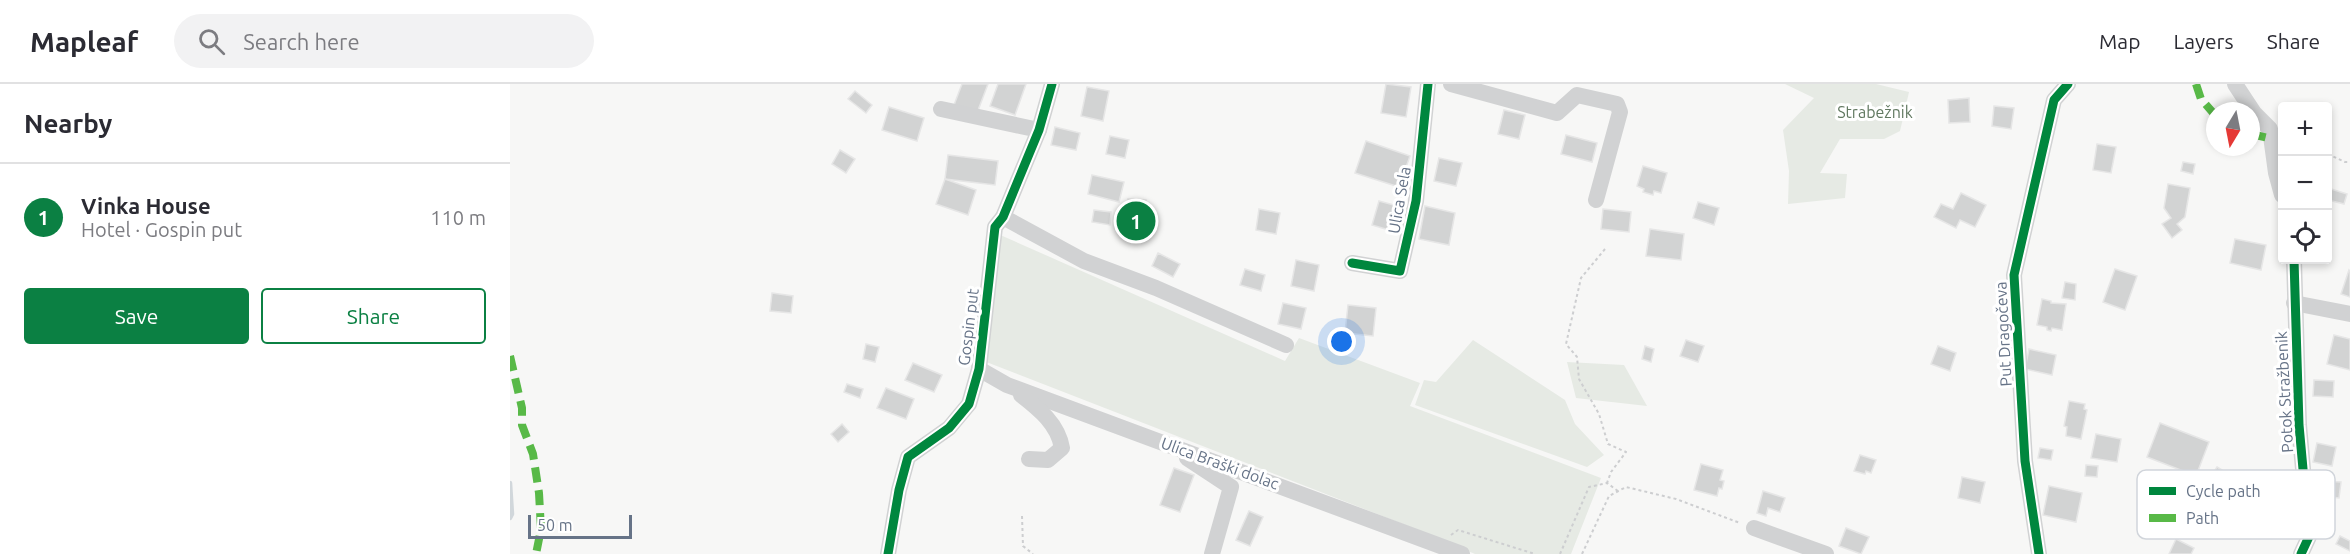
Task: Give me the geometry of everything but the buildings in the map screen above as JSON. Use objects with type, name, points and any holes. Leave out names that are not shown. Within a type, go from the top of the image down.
[{"type":"street","name":"Gospin put","points":[[888,554],[908,457],[949,428],[969,404],[979,369],[995,227],[1003,217],[1039,130],[1052,84]]},
{"type":"street","name":"Ulica Sela","points":[[1352,263],[1400,271],[1416,201],[1428,84]]},
{"type":"street","points":[[1451,84],[1557,113],[1577,95],[1617,104],[1620,112],[1596,200]]},
{"type":"street","name":"Put Dragočeva","points":[[2039,554],[2025,461],[2014,275],[2054,100],[2068,84]]},
{"type":"street","points":[[2235,84],[2254,113],[2271,129],[2278,179]]},
{"type":"street","points":[[941,109],[1039,130]]},
{"type":"street","points":[[1003,217],[1084,261],[1156,288],[1286,345]]},
{"type":"street","name":"Potok Stražbenik","points":[[2294,264],[2303,470]]},
{"type":"street","points":[[2294,303],[2350,314]]},
{"type":"street","name":"Ulica Braški dolac","points":[[979,369],[1007,385],[1462,554]]},
{"type":"street","points":[[1007,385],[1040,410],[1060,435],[1062,448],[1048,460],[1029,459]]},
{"type":"street","points":[[1161,442],[1232,487],[1212,554]]},
{"type":"street","points":[[1754,528],[1826,554]]},
{"type":"street","name":"Potok Stražbenik","points":[[2301,554],[2308,539]]},
{"type":"path","points":[[2332,156],[2344,162],[2350,162]]},
{"type":"path","points":[[1605,249],[1594,259],[1581,278],[1566,344],[1577,357],[1579,379],[1599,414],[1608,444],[1626,453],[1611,472],[1607,483]]},
{"type":"path","points":[[1560,554],[1589,487],[1607,483],[1618,491]]},
{"type":"path","points":[[1582,554],[1609,496],[1626,487],[1676,499],[1754,528]]},
{"type":"path","points":[[1022,516],[1023,546],[1033,554]]},
{"type":"path","points":[[1442,546],[1450,535],[1458,530],[1535,554]]},
{"type":"green space","name":"Strabežnik","points":[[1785,84],[1876,84],[1909,92],[1900,131],[1884,139],[1840,139],[1820,173],[1847,174],[1845,198],[1788,204],[1789,171],[1783,130],[1814,98]]},
{"type":"green space","points":[[998,234],[1285,361],[1299,338],[1420,383],[1410,406],[1601,478],[1571,554],[1475,554],[976,358]]},
{"type":"green space","points":[[1473,340],[1565,400],[1575,424],[1604,455],[1587,467],[1415,405],[1424,380],[1436,382]]},
{"type":"green space","points":[[1567,362],[1624,365],[1647,406],[1576,398]]},
{"type":"waterway","points":[[510,483],[512,514],[510,518]]},
{"type":"marked path","points":[[2196,84],[2201,99],[2206,105]]},
{"type":"marked path","points":[[2260,136],[2272,139]]},
{"type":"marked path","points":[[510,356],[522,408],[522,425],[533,454],[539,493],[541,529],[536,554]]},
{"type":"cycle path","points":[[888,554],[899,490],[908,457],[949,428],[969,404],[979,369],[995,227],[1003,217],[1039,130],[1052,84]]},
{"type":"cycle path","points":[[1352,263],[1400,271],[1416,201],[1428,84]]},
{"type":"cycle path","points":[[2039,554],[2025,461],[2014,275],[2054,100],[2068,84]]},
{"type":"cycle path","points":[[2294,264],[2299,425],[2303,470]]},
{"type":"cycle path","points":[[2301,554],[2308,539]]},
{"type":"place","name":"Vinka House","points":[[1136,221]]}]
